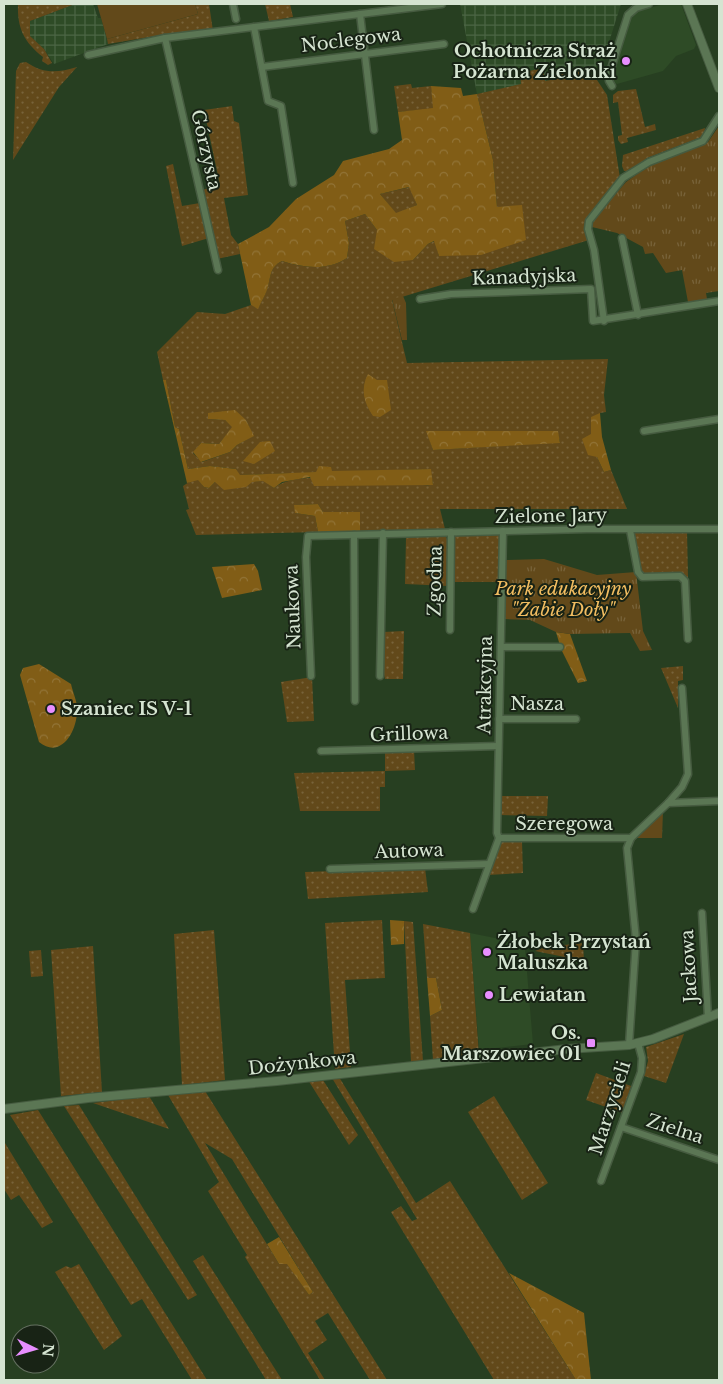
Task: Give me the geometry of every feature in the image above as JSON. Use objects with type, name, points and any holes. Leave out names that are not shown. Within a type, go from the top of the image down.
[{"type":"street","points":[[233,4],[236,19]]},
{"type":"street","points":[[88,55],[164,38],[442,4]]},
{"type":"street","points":[[612,86],[609,81],[609,75],[626,18],[636,8],[649,4]]},
{"type":"street","points":[[687,4],[719,88]]},
{"type":"street","points":[[360,14],[374,130]]},
{"type":"street","points":[[254,27],[268,100],[281,106],[293,183]]},
{"type":"street","name":"Górzysta","points":[[164,38],[218,270]]},
{"type":"street","name":"Noclegowa","points":[[262,67],[444,44]]},
{"type":"street","points":[[719,116],[703,142],[649,162],[623,178],[588,224],[594,250],[604,321],[719,301]]},
{"type":"street","points":[[622,238],[638,315]]},
{"type":"street","name":"Kanadyjska","points":[[420,299],[451,294],[591,289],[593,321],[604,321]]},
{"type":"street","points":[[644,431],[719,419]]},
{"type":"street","name":"Zielone Jary","points":[[308,536],[382,533],[719,529]]},
{"type":"street","points":[[630,530],[638,572],[642,577],[680,576],[685,581],[688,639]]},
{"type":"street","name":"Atrakcyjna","points":[[499,838],[496,833],[503,531]]},
{"type":"street","name":"Zgodna","points":[[450,630],[451,532]]},
{"type":"street","points":[[380,676],[382,533]]},
{"type":"street","points":[[354,535],[355,701]]},
{"type":"street","name":"Naukowa","points":[[308,536],[306,557],[311,676]]},
{"type":"street","points":[[501,647],[560,647]]},
{"type":"street","points":[[628,1045],[636,940],[627,848],[631,838],[682,787],[688,774],[682,688]]},
{"type":"street","name":"Nasza","points":[[499,719],[576,719]]},
{"type":"street","name":"Grillowa","points":[[321,751],[498,746]]},
{"type":"street","points":[[668,803],[719,801]]},
{"type":"street","points":[[473,909],[499,838]]},
{"type":"street","name":"Szeregowa","points":[[499,838],[631,838]]},
{"type":"street","name":"Autowa","points":[[330,869],[489,864]]},
{"type":"street","name":"Jackowa","points":[[702,913],[708,1017]]},
{"type":"street","name":"Dożynkowa","points":[[4,1110],[88,1098],[638,1044],[719,1013]]},
{"type":"street","name":"Marzycieli","points":[[602,1181],[641,1072],[642,1058],[638,1044]]},
{"type":"street","name":"Zielna","points":[[621,1127],[719,1160]]},
{"type":"shaded area","points":[[75,4],[93,4],[98,18],[101,18],[108,44],[54,64],[44,49],[30,36],[30,21]]},
{"type":"shaded area","points":[[460,4],[621,4],[597,80],[586,71],[562,73],[556,79],[545,81],[543,69],[522,84],[477,94]]},
{"type":"shaded area","points":[[663,4],[681,4],[696,45],[694,49],[676,56],[663,71],[617,84],[613,81],[612,75],[629,21],[636,12]]},
{"type":"shaded area","points":[[470,933],[500,939],[525,948],[533,1044],[479,1050]]},
{"type":"green space","points":[[18,4],[75,4],[30,21],[30,36],[44,49],[52,63],[48,65],[42,61],[43,57],[26,40],[20,27]]},
{"type":"green space","points":[[97,4],[195,4],[198,14],[107,39]]},
{"type":"green space","points":[[195,4],[209,4],[213,31],[173,33],[108,44],[107,39],[198,14]]},
{"type":"green space","points":[[265,4],[290,4],[293,17],[269,21]]},
{"type":"green space","points":[[26,62],[39,69],[51,71],[77,67],[59,87],[13,160],[16,71],[20,63]]},
{"type":"green space","points":[[543,68],[545,81],[556,79],[557,74],[586,71],[597,80],[607,95],[620,178],[585,221],[589,240],[392,300],[407,363],[608,359],[604,395],[606,412],[600,413],[597,457],[604,472],[611,470],[627,509],[440,509],[445,529],[360,532],[360,512],[323,512],[318,504],[295,505],[295,513],[315,516],[318,532],[196,535],[186,510],[189,509],[183,486],[192,480],[198,479],[204,487],[209,488],[215,482],[264,481],[274,488],[287,481],[326,477],[433,485],[430,469],[239,475],[236,469],[210,466],[188,469],[179,429],[175,427],[166,380],[163,380],[157,352],[197,312],[225,314],[251,305],[258,308],[266,292],[271,273],[275,266],[282,261],[307,267],[323,267],[347,258],[349,243],[345,221],[365,214],[377,230],[413,260],[428,244],[435,241],[439,256],[497,207],[493,160],[477,94],[521,84],[520,73]],"holes":[[[208,419],[246,420],[253,436],[237,445],[230,452],[202,462],[193,453],[201,443],[219,444],[233,427],[225,420]],[[427,431],[557,431],[560,442],[433,450]]]},
{"type":"green space","points":[[411,84],[412,88],[431,86],[434,109],[398,112],[394,86]]},
{"type":"green space","points":[[431,86],[461,88],[463,96],[477,94],[493,160],[497,207],[522,205],[526,240],[481,255],[439,256],[434,241],[428,244],[413,260],[394,262],[374,249],[377,230],[365,214],[345,221],[349,243],[347,258],[323,267],[307,267],[282,261],[275,266],[271,273],[267,290],[258,309],[251,305],[238,244],[269,227],[296,199],[334,175],[343,161],[389,149],[402,140],[398,112],[433,108]],"holes":[[[409,187],[417,205],[396,213],[380,194]]]},
{"type":"green space","points":[[636,89],[645,127],[655,124],[656,130],[627,138],[628,142],[621,144],[618,140],[618,136],[622,135],[618,102],[613,103],[613,95],[618,91]]},
{"type":"green space","points":[[232,106],[234,121],[239,123],[248,195],[224,198],[231,235],[238,244],[240,254],[217,259],[202,190],[220,185],[204,110]]},
{"type":"green space","points":[[719,126],[719,291],[706,293],[707,299],[688,302],[682,270],[666,273],[653,253],[645,254],[643,247],[617,233],[592,227],[591,222],[626,182],[650,165],[708,142]]},
{"type":"green space","points":[[705,128],[704,136],[647,158],[630,171],[624,171],[622,166],[623,155]]},
{"type":"green space","points":[[173,164],[182,206],[200,203],[209,238],[182,246],[166,166]]},
{"type":"green space","points":[[410,187],[417,205],[396,214],[380,194]]},
{"type":"green space","points":[[403,296],[406,303],[407,340],[402,340],[392,299]]},
{"type":"green space","points":[[368,374],[377,380],[387,380],[391,410],[380,417],[373,416],[365,401],[364,385]]},
{"type":"green space","points":[[163,380],[166,380],[175,427],[179,429],[188,469],[210,466],[236,469],[240,475],[316,472],[319,466],[331,467],[332,471],[431,469],[433,485],[314,486],[310,477],[282,482],[274,488],[263,481],[252,482],[246,487],[224,490],[215,482],[209,488],[204,487],[198,480],[187,483]]},
{"type":"green space","points":[[235,410],[246,420],[254,436],[237,445],[230,452],[201,462],[193,452],[201,443],[219,444],[232,427],[225,420],[208,419],[208,413]]},
{"type":"green space","points":[[600,413],[602,437],[611,470],[604,472],[597,457],[588,455],[582,439],[591,434],[591,417]]},
{"type":"green space","points":[[426,431],[558,431],[560,443],[433,450]]},
{"type":"green space","points":[[270,441],[275,451],[254,464],[243,461],[260,442]]},
{"type":"green space","points":[[318,504],[323,512],[360,512],[360,532],[318,532],[315,516],[295,513],[294,505]]},
{"type":"green space","points":[[687,531],[688,578],[676,574],[651,574],[639,570],[634,534],[636,532]]},
{"type":"green space","points":[[455,534],[501,534],[500,582],[454,582]]},
{"type":"green space","points":[[406,537],[446,537],[448,542],[448,586],[405,584]]},
{"type":"green space","name":"Park edukacyjny \"Żabie Doły\"","points":[[544,559],[597,575],[636,572],[643,631],[652,650],[640,651],[630,633],[570,634],[556,632],[530,620],[504,619],[506,560]]},
{"type":"green space","points":[[254,564],[258,571],[262,590],[222,598],[212,567]]},
{"type":"green space","points":[[404,631],[403,679],[385,679],[383,670],[383,632]]},
{"type":"green space","points":[[556,632],[570,634],[587,681],[578,683],[561,649]]},
{"type":"green space","points":[[39,664],[71,684],[77,705],[76,719],[71,734],[66,741],[54,748],[47,747],[39,742],[20,675],[23,668]]},
{"type":"green space","points":[[683,666],[683,680],[678,681],[678,708],[661,668]]},
{"type":"green space","points":[[312,677],[314,721],[287,722],[281,682]]},
{"type":"green space","points":[[414,750],[415,770],[385,771],[385,751]]},
{"type":"green space","points":[[385,771],[385,787],[380,787],[380,811],[300,811],[294,773]]},
{"type":"green space","points":[[499,796],[548,796],[547,816],[499,815]]},
{"type":"green space","points":[[663,811],[662,838],[634,838]]},
{"type":"green space","points":[[500,842],[522,842],[523,873],[488,875]]},
{"type":"green space","points":[[425,868],[428,892],[308,899],[305,872]]},
{"type":"green space","points":[[382,920],[385,978],[345,980],[351,1067],[335,1069],[325,923]]},
{"type":"green space","points":[[390,920],[404,921],[404,944],[391,945]]},
{"type":"green space","points":[[404,921],[413,922],[423,1061],[411,1062]]},
{"type":"green space","points":[[423,924],[470,933],[479,1055],[433,1060],[430,1016],[442,1010],[436,978],[427,978]]},
{"type":"green space","points":[[214,930],[225,1080],[182,1085],[174,934]]},
{"type":"green space","points":[[583,943],[584,961],[535,951],[545,947]]},
{"type":"green space","points":[[93,946],[102,1092],[61,1096],[51,950]]},
{"type":"green space","points":[[41,950],[43,976],[31,977],[29,951]]},
{"type":"green space","points":[[427,978],[436,978],[442,1010],[430,1016]]},
{"type":"green space","points":[[684,1034],[666,1083],[644,1076],[648,1061],[646,1047]]},
{"type":"green space","points":[[596,1073],[631,1086],[623,1113],[586,1100]]},
{"type":"green space","points":[[339,1077],[416,1203],[450,1181],[576,1380],[494,1380],[391,1212],[401,1206],[412,1221],[417,1219],[332,1078]]},
{"type":"green space","points":[[308,1080],[323,1080],[358,1135],[349,1145]]},
{"type":"green space","points":[[205,1091],[387,1380],[370,1380],[328,1313],[315,1321],[327,1340],[308,1353],[325,1380],[320,1380],[245,1257],[247,1255],[208,1191],[219,1182],[168,1095]],"holes":[[[205,1143],[232,1159],[313,1292],[309,1295],[287,1263],[279,1264]]]},
{"type":"green space","points":[[149,1096],[169,1129],[93,1103]]},
{"type":"green space","points":[[494,1096],[548,1183],[522,1200],[468,1112]]},
{"type":"green space","points":[[79,1105],[197,1295],[188,1300],[64,1106]]},
{"type":"green space","points":[[38,1110],[207,1380],[192,1380],[142,1299],[131,1305],[10,1115]]},
{"type":"green space","points":[[5,1143],[53,1222],[42,1228],[19,1195],[11,1200],[4,1189]]},
{"type":"green space","points":[[279,1237],[313,1292],[309,1295],[287,1264],[279,1264],[267,1244]]},
{"type":"green space","points":[[203,1255],[282,1380],[266,1380],[193,1261]]},
{"type":"green space","points":[[79,1264],[122,1336],[104,1350],[55,1272],[66,1266],[71,1268]]},
{"type":"green space","points":[[509,1273],[584,1313],[591,1380],[576,1380]]},
{"type":"place","name":"Ochotnicza Straż Pożarna Zielonki","points":[[626,61]]},
{"type":"place","name":"Szaniec IS V-1","points":[[51,709]]},
{"type":"place","name":"Żłobek Przystań Maluszka","points":[[487,952]]},
{"type":"place","name":"Lewiatan","points":[[489,995]]},
{"type":"place","name":"Os. Marszowiec 01","points":[[591,1043]]}]
